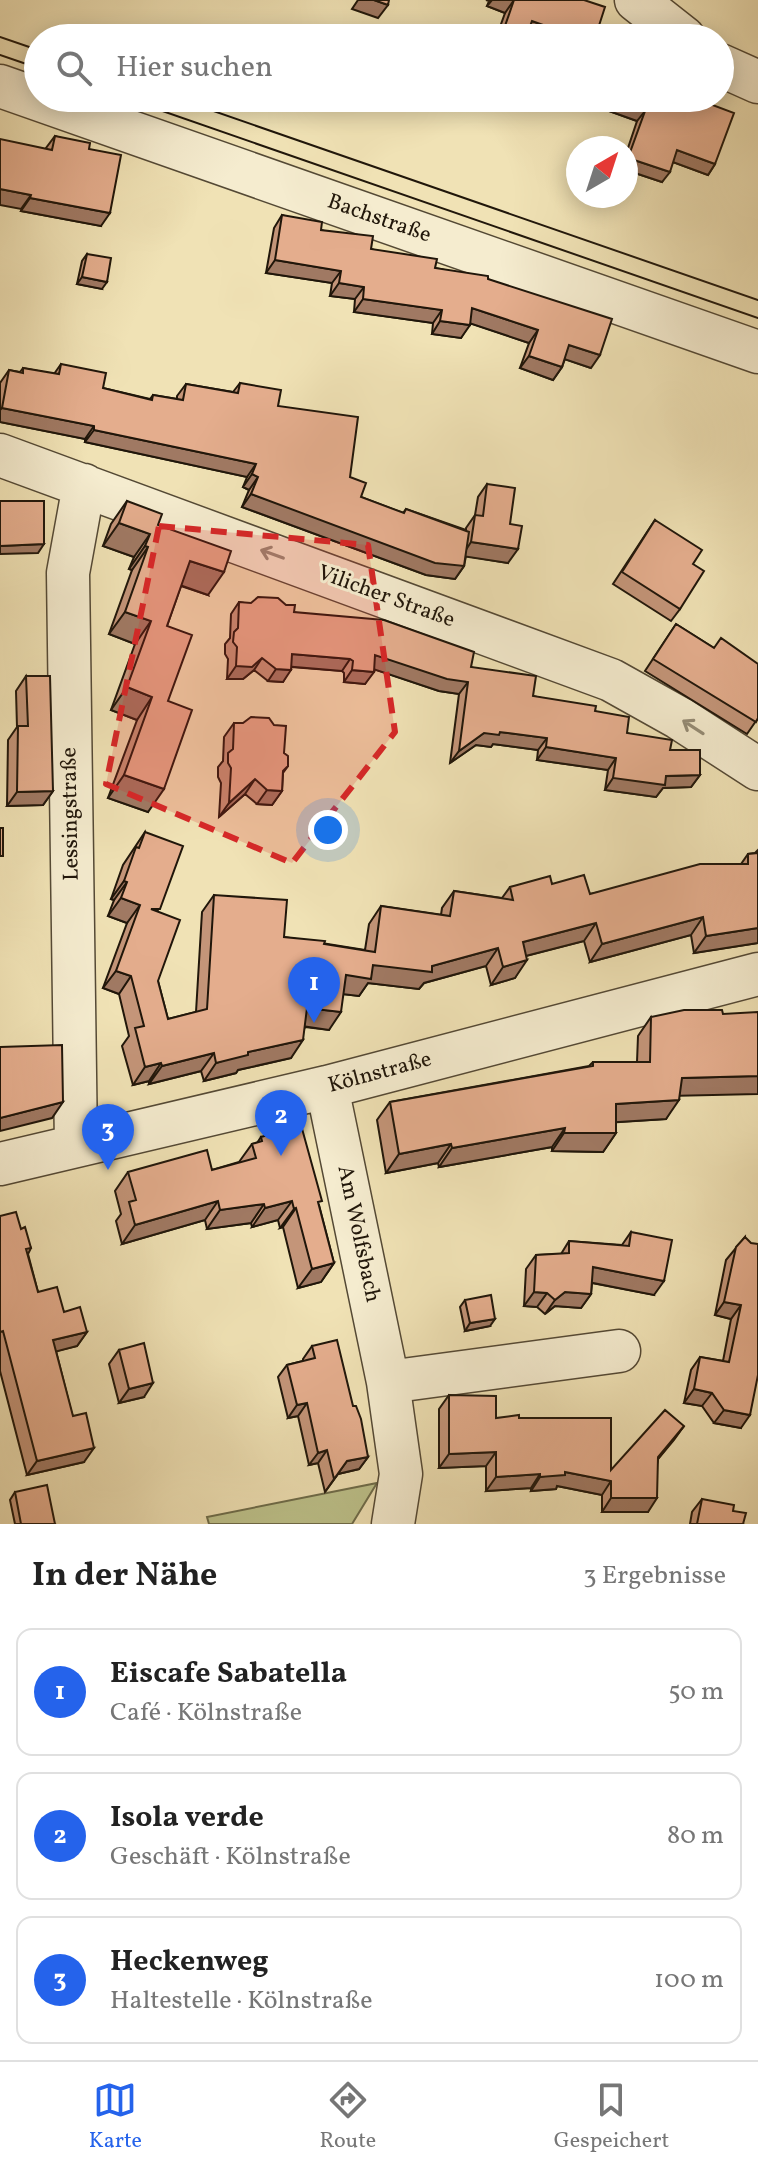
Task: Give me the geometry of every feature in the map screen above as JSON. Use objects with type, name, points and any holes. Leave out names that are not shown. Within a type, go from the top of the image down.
[{"type":"street","points":[[636,0],[666,24]]},
{"type":"street","points":[[734,71],[758,82]]},
{"type":"street","name":"Bachstraße","points":[[0,86],[24,94]]},
{"type":"street","name":"Bachstraße","points":[[74,112],[758,352]]},
{"type":"street","name":"Vilicher Straße","points":[[0,455],[611,680],[679,718],[758,769]]},
{"type":"street","name":"Lessingstraße","points":[[76,1145],[68,573],[84,485]]},
{"type":"street","name":"Kölnstraße","points":[[0,1164],[327,1087],[758,974]]},
{"type":"street","name":"Am Wolfsbach","points":[[327,1087],[388,1382],[401,1474],[393,1524]]},
{"type":"street","points":[[388,1382],[619,1351]]},
{"type":"highlighted area","points":[[159,526],[368,545],[395,732],[292,863],[106,784]]},
{"type":"green space","points":[[377,1483],[352,1524],[209,1524],[207,1517]]},
{"type":"building","points":[[514,0],[584,0],[605,7],[600,24],[540,24],[532,21],[531,24],[506,24]]},
{"type":"building","points":[[645,112],[734,113],[715,164],[677,150],[670,172],[638,161],[636,136]]},
{"type":"building","points":[[55,136],[90,143],[89,149],[121,155],[110,213],[0,189],[0,139],[52,150]]},
{"type":"building","points":[[282,215],[322,222],[321,230],[373,236],[371,249],[437,259],[435,268],[488,276],[488,279],[612,319],[600,355],[569,345],[562,367],[529,356],[538,330],[472,308],[470,325],[440,321],[442,310],[363,299],[364,287],[339,283],[341,271],[275,260]]},
{"type":"building","points":[[87,254],[111,258],[107,282],[82,277]]},
{"type":"building","points":[[61,364],[106,373],[103,388],[152,400],[153,395],[183,400],[186,384],[238,393],[240,383],[281,390],[278,406],[358,417],[350,477],[366,483],[361,497],[404,513],[406,509],[469,532],[464,566],[435,563],[251,494],[258,477],[252,474],[256,464],[2,408],[9,370],[23,373],[23,368],[59,374]]},
{"type":"building","points":[[487,484],[515,488],[510,524],[522,526],[518,549],[471,542],[475,515],[483,516]]},
{"type":"building","points":[[0,501],[44,501],[44,544],[0,546]]},
{"type":"building","points":[[127,501],[162,514],[158,525],[231,551],[224,572],[190,561],[167,626],[192,635],[168,701],[192,710],[164,789],[124,775],[152,697],[127,687],[151,621],[125,612],[150,534],[119,523]]},
{"type":"building","points":[[655,520],[702,550],[693,564],[704,571],[680,609],[622,572]]},
{"type":"building","points":[[258,597],[278,598],[286,605],[295,605],[294,612],[384,620],[474,652],[471,667],[536,676],[533,696],[596,706],[595,711],[629,717],[627,733],[672,740],[670,750],[700,750],[700,775],[666,776],[665,785],[613,778],[616,758],[546,747],[547,738],[500,732],[499,735],[484,733],[459,751],[468,682],[447,679],[375,655],[374,672],[352,670],[353,661],[350,659],[292,654],[291,670],[276,669],[262,658],[252,667],[236,666],[237,647],[233,642],[234,632],[238,628],[239,602],[251,603]]},
{"type":"building","points":[[676,624],[714,648],[721,638],[758,664],[756,722],[653,659]]},
{"type":"building","points":[[26,676],[50,676],[53,791],[17,792],[18,726],[28,726]]},
{"type":"building","points":[[251,717],[269,718],[274,725],[286,726],[284,753],[288,756],[288,766],[283,771],[282,791],[267,790],[255,779],[229,803],[231,768],[228,753],[233,749],[234,723],[243,723]]},
{"type":"building","points":[[0,828],[3,828],[3,856],[0,856]]},
{"type":"building","points":[[145,832],[183,846],[160,909],[151,909],[180,920],[158,981],[168,1019],[207,1009],[214,895],[287,900],[284,937],[325,941],[324,944],[375,952],[381,906],[450,916],[454,891],[513,900],[510,887],[550,876],[552,884],[584,875],[590,894],[700,864],[748,864],[748,854],[758,853],[758,928],[706,936],[703,917],[602,944],[596,923],[523,942],[527,960],[503,967],[498,948],[432,966],[432,972],[373,965],[371,979],[346,975],[341,1012],[307,1008],[303,1040],[248,1052],[248,1055],[216,1063],[214,1053],[162,1066],[161,1063],[145,1067],[135,1028],[144,1026],[131,976],[116,971],[140,905],[121,898],[127,882],[124,881]]},
{"type":"building","points":[[684,1010],[722,1010],[723,1014],[758,1012],[758,1076],[682,1078],[679,1100],[616,1104],[616,1133],[564,1133],[565,1128],[399,1154],[390,1102],[593,1066],[593,1062],[650,1062],[651,1017]]},
{"type":"building","points":[[62,1045],[63,1102],[0,1118],[0,1047]]},
{"type":"building","points":[[301,1125],[322,1201],[318,1202],[334,1263],[312,1269],[292,1201],[265,1208],[264,1204],[220,1210],[218,1201],[135,1225],[129,1202],[136,1200],[128,1172],[207,1150],[212,1170],[256,1158],[252,1144],[262,1141],[261,1137]]},
{"type":"building","points":[[16,1212],[21,1229],[25,1227],[31,1248],[26,1249],[38,1292],[57,1287],[64,1312],[80,1307],[87,1332],[53,1340],[73,1416],[86,1413],[94,1448],[37,1461],[3,1331],[0,1332],[0,1216]]},
{"type":"building","points":[[631,1232],[672,1240],[664,1281],[593,1267],[591,1294],[565,1292],[555,1300],[547,1293],[534,1292],[536,1255],[569,1253],[569,1241],[629,1246]]},
{"type":"building","points":[[745,1237],[751,1243],[758,1244],[758,1375],[750,1415],[724,1410],[712,1393],[694,1389],[700,1357],[729,1362],[741,1305],[724,1302],[736,1247]]},
{"type":"building","points":[[491,1295],[495,1319],[470,1323],[465,1300]]},
{"type":"building","points":[[337,1340],[353,1406],[356,1406],[361,1419],[368,1457],[347,1461],[334,1479],[327,1450],[318,1453],[307,1403],[297,1405],[287,1365],[315,1358],[312,1346]]},
{"type":"building","points":[[144,1343],[153,1383],[129,1389],[119,1350]]},
{"type":"building","points":[[449,1395],[496,1396],[496,1418],[519,1415],[519,1418],[611,1418],[611,1470],[665,1410],[684,1426],[658,1457],[657,1498],[611,1498],[611,1481],[565,1472],[565,1475],[540,1477],[540,1474],[496,1477],[496,1452],[449,1454]]},
{"type":"building","points":[[47,1485],[55,1524],[21,1524],[15,1492]]},
{"type":"building","points":[[702,1499],[734,1505],[733,1511],[746,1513],[743,1524],[697,1524]]},
{"type":"tram line","points":[[0,37],[24,45]]},
{"type":"tram line","points":[[0,55],[24,63]]},
{"type":"tram line","points":[[165,112],[758,318]]},
{"type":"tram line","points":[[216,112],[758,300]]},
{"type":"place","name":"Eiscafe Sabatella","points":[[314,1023]]},
{"type":"place","name":"Isola verde","points":[[281,1156]]},
{"type":"place","name":"Heckenweg","points":[[108,1170]]}]
